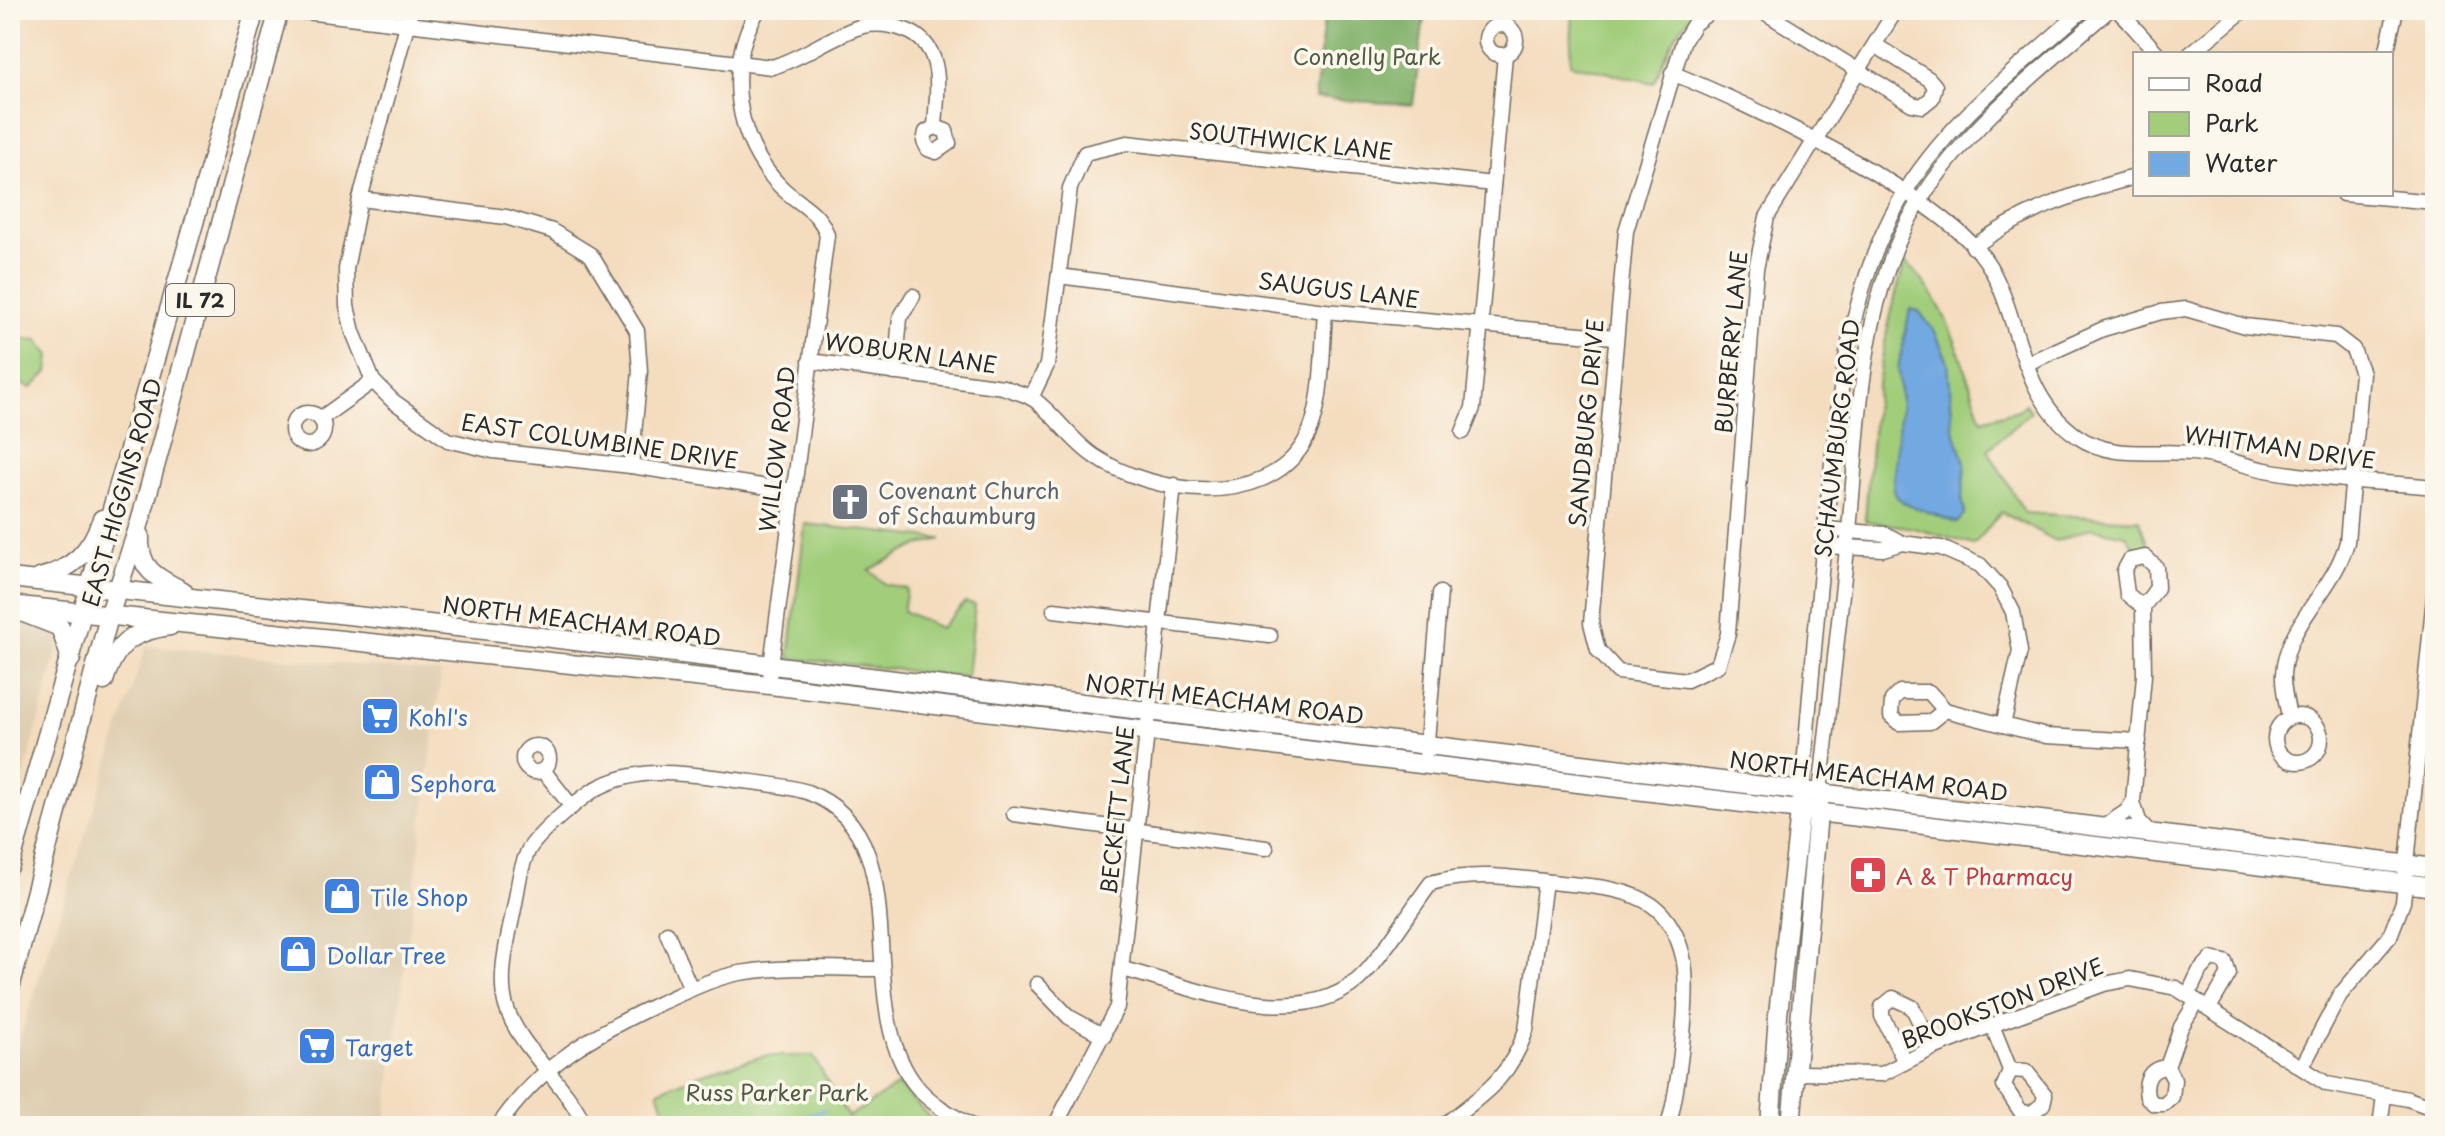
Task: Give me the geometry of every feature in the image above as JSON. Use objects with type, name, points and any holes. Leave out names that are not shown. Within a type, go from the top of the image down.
[{"type":"main road","name":"EAST HIGGINS ROAD","points":[[10,865],[93,586],[255,10]]},
{"type":"main road","name":"EAST HIGGINS ROAD","points":[[10,988],[110,613],[140,522],[279,10]]},
{"type":"main road","points":[[30,581],[55,574],[85,554],[126,470]]},
{"type":"main road","points":[[140,522],[142,563],[153,576],[196,597]]},
{"type":"main road","name":"NORTH MEACHAM ROAD","points":[[10,578],[451,627],[770,676],[1147,722],[1425,755],[1811,792],[2152,834],[2405,874],[2435,887]]},
{"type":"main road","points":[[10,607],[60,627],[71,659]]},
{"type":"main road","name":"NORTH MEACHAM ROAD","points":[[10,607],[86,610],[449,649],[770,676]]},
{"type":"main road","points":[[65,779],[87,738],[111,658],[120,644],[140,631],[192,623]]},
{"type":"main road","name":"NORTH MEACHAM ROAD","points":[[1425,755],[1809,813],[2405,874],[2435,868]]},
{"type":"main road","name":"SCHAUMBURG ROAD","points":[[1809,813],[1811,792]]},
{"type":"main road","points":[[1791,1126],[1809,813]]},
{"type":"main road","points":[[1770,1126],[1778,1015],[1809,813]]},
{"type":"street","points":[[289,10],[410,16],[739,66],[772,67],[794,61],[865,26],[892,25],[919,35],[933,54],[937,72],[935,127]]},
{"type":"street","points":[[739,66],[743,43],[758,10]]},
{"type":"street","name":"SANDBURG DRIVE","points":[[1712,10],[1694,24],[1672,73],[1626,231],[1614,337],[1591,623],[1598,650],[1618,672],[1687,680],[1718,665]]},
{"type":"street","points":[[1761,10],[1912,104],[1922,106],[1932,98],[1935,86],[1929,79],[1875,45]]},
{"type":"street","name":"BURBERRY LANE","points":[[1718,665],[1728,634],[1756,269],[1767,217],[1896,10]]},
{"type":"street","name":"SCHAUMBURG ROAD","points":[[1811,792],[1825,529],[1841,380],[1851,329],[1870,270],[1906,192],[1975,106],[2083,10]]},
{"type":"street","name":"SCHAUMBURG ROAD","points":[[1811,792],[1847,547],[1861,399],[1873,325],[1892,259],[1920,201],[1990,118],[2109,10]]},
{"type":"street","points":[[2118,10],[2156,52]]},
{"type":"street","points":[[2192,52],[2244,10]]},
{"type":"street","points":[[2386,52],[2396,10]]},
{"type":"street","name":"EAST COLUMBINE DRIVE","points":[[410,16],[360,199],[346,269],[347,306],[353,332],[373,381],[393,401],[448,440],[493,451],[631,466],[793,491]]},
{"type":"street","points":[[1463,432],[1473,408],[1505,55]]},
{"type":"street","name":"WILLOW ROAD","points":[[739,66],[739,107],[752,148],[781,187],[823,220],[827,235],[770,676]]},
{"type":"street","name":"WHITMAN DRIVE","points":[[1672,73],[1743,102],[1906,192],[1973,247],[1988,264],[2003,294],[2036,392],[2052,414],[2078,438],[2112,451],[2200,454],[2267,470],[2435,487]]},
{"type":"street","name":"SOUTHWICK LANE","points":[[1059,276],[1070,188],[1085,153],[1127,143],[1493,184]]},
{"type":"street","points":[[1973,247],[2023,214],[2077,192],[2133,178]]},
{"type":"street","points":[[2373,196],[2435,202]]},
{"type":"street","points":[[360,199],[506,217],[552,231],[591,255],[637,331],[640,371],[631,466]]},
{"type":"street","points":[[1031,398],[1047,365],[1059,276]]},
{"type":"street","name":"SAUGUS LANE","points":[[1059,276],[1325,311],[1614,337]]},
{"type":"street","points":[[895,373],[900,318],[913,296]]},
{"type":"street","points":[[2026,364],[2103,329],[2161,312],[2186,309],[2245,326],[2336,336],[2353,349],[2362,373],[2347,542],[2341,566],[2298,627],[2289,646],[2282,675],[2289,717]]},
{"type":"street","name":"WOBURN LANE","points":[[810,361],[1003,387],[1031,398],[1094,456],[1131,474],[1174,485],[1218,488],[1256,484],[1283,469],[1305,442],[1315,414],[1325,311]]},
{"type":"street","points":[[320,419],[373,381]]},
{"type":"street","name":"BECKETT LANE","points":[[1055,1126],[1117,1007],[1174,485]]},
{"type":"street","points":[[1825,529],[1885,534],[1902,543],[1941,548],[1980,565],[2000,587],[2013,612],[2020,651],[2003,725]]},
{"type":"street","points":[[1824,546],[1883,549],[1902,543]]},
{"type":"street","points":[[2302,1067],[2340,995],[2390,936],[2403,902],[2435,587]]},
{"type":"street","points":[[1425,755],[1440,593]]},
{"type":"street","points":[[2143,607],[2146,634],[2133,802],[2139,821],[2152,834]]},
{"type":"street","points":[[1054,610],[1270,636]]},
{"type":"street","points":[[1945,710],[2046,736],[2139,741]]},
{"type":"street","points":[[543,770],[572,807]]},
{"type":"street","points":[[585,1126],[574,1101],[515,1027],[505,1004],[503,979],[520,873],[529,848],[572,807],[610,781],[665,771],[808,793],[845,816],[866,847],[879,916],[880,969],[890,1032],[915,1085],[971,1126]]},
{"type":"street","points":[[2102,828],[2127,811],[2133,802]]},
{"type":"street","points":[[1014,814],[1266,848]]},
{"type":"street","points":[[1123,969],[1271,1005],[1314,1003],[1341,993],[1364,973],[1431,883],[1480,874],[1615,890],[1652,905],[1670,923],[1683,956],[1685,978],[1676,1098],[1668,1126]]},
{"type":"street","points":[[1443,1126],[1492,1088],[1518,1053],[1526,1030],[1545,881]]},
{"type":"street","points":[[667,933],[691,989]]},
{"type":"street","points":[[498,1126],[520,1094],[597,1033],[691,989],[736,974],[773,969],[880,969]]},
{"type":"street","name":"BROOKSTON DRIVE","points":[[1795,1073],[1882,1074],[1933,1048],[1992,1025],[2104,984],[2130,979],[2155,982],[2198,1002],[2327,1084],[2435,1109]]},
{"type":"street","points":[[1037,984],[1069,1017],[1104,1036]]},
{"type":"street","points":[[1905,1062],[1882,1016],[1882,1007],[1893,998],[1912,1007],[1933,1048]]},
{"type":"street","points":[[2167,1067],[2181,1027],[2198,1002]]},
{"type":"street","points":[[1992,1025],[2010,1070]]},
{"type":"street","points":[[2380,1126],[2384,1096]]},
{"type":"shaded area","points":[[10,620],[47,625],[60,640],[10,830]]},
{"type":"shaded area","points":[[146,646],[441,673],[385,1126],[10,1126],[10,1069]]},
{"type":"green space","name":"Connelly Park","points":[[1325,10],[1425,10],[1413,105],[1315,98]]},
{"type":"green space","points":[[1573,10],[1699,10],[1677,33],[1654,83],[1570,64]]},
{"type":"green space","points":[[1905,262],[1933,295],[1944,315],[1982,420],[2018,410],[2025,404],[2031,411],[1988,450],[2025,513],[2139,520],[2149,549],[2135,548],[2126,535],[2091,528],[2056,541],[2001,512],[1974,545],[1914,528],[1865,521],[1882,359]]},
{"type":"green space","points":[[21,339],[38,340],[50,355],[48,372],[32,388],[18,382],[10,368],[10,346]]},
{"type":"green space","points":[[805,524],[942,539],[914,547],[869,570],[885,584],[907,589],[903,611],[940,628],[965,603],[975,605],[967,677],[789,658]]},
{"type":"green space","name":"Russ Parker Park","points":[[764,1056],[813,1056],[848,1117],[898,1085],[938,1126],[670,1126],[658,1091],[700,1074]]},
{"type":"water","points":[[1910,309],[1919,311],[1936,334],[1948,362],[1953,426],[1965,462],[1962,498],[1965,513],[1957,523],[1904,503],[1897,497],[1893,486],[1901,404],[1898,368]]},
{"type":"waterway","points":[[748,1126],[766,1117],[794,1121],[824,1110]]},
{"type":"place","name":"Covenant Church of Schaumburg","points":[[850,502]]},
{"type":"place","name":"Kohl's","points":[[380,716]]},
{"type":"place","name":"Sephora","points":[[382,782]]},
{"type":"place","name":"A & T Pharmacy","points":[[1868,875]]},
{"type":"place","name":"Tile Shop","points":[[342,896]]},
{"type":"place","name":"Dollar Tree","points":[[298,954]]},
{"type":"place","name":"Target","points":[[317,1046]]}]
